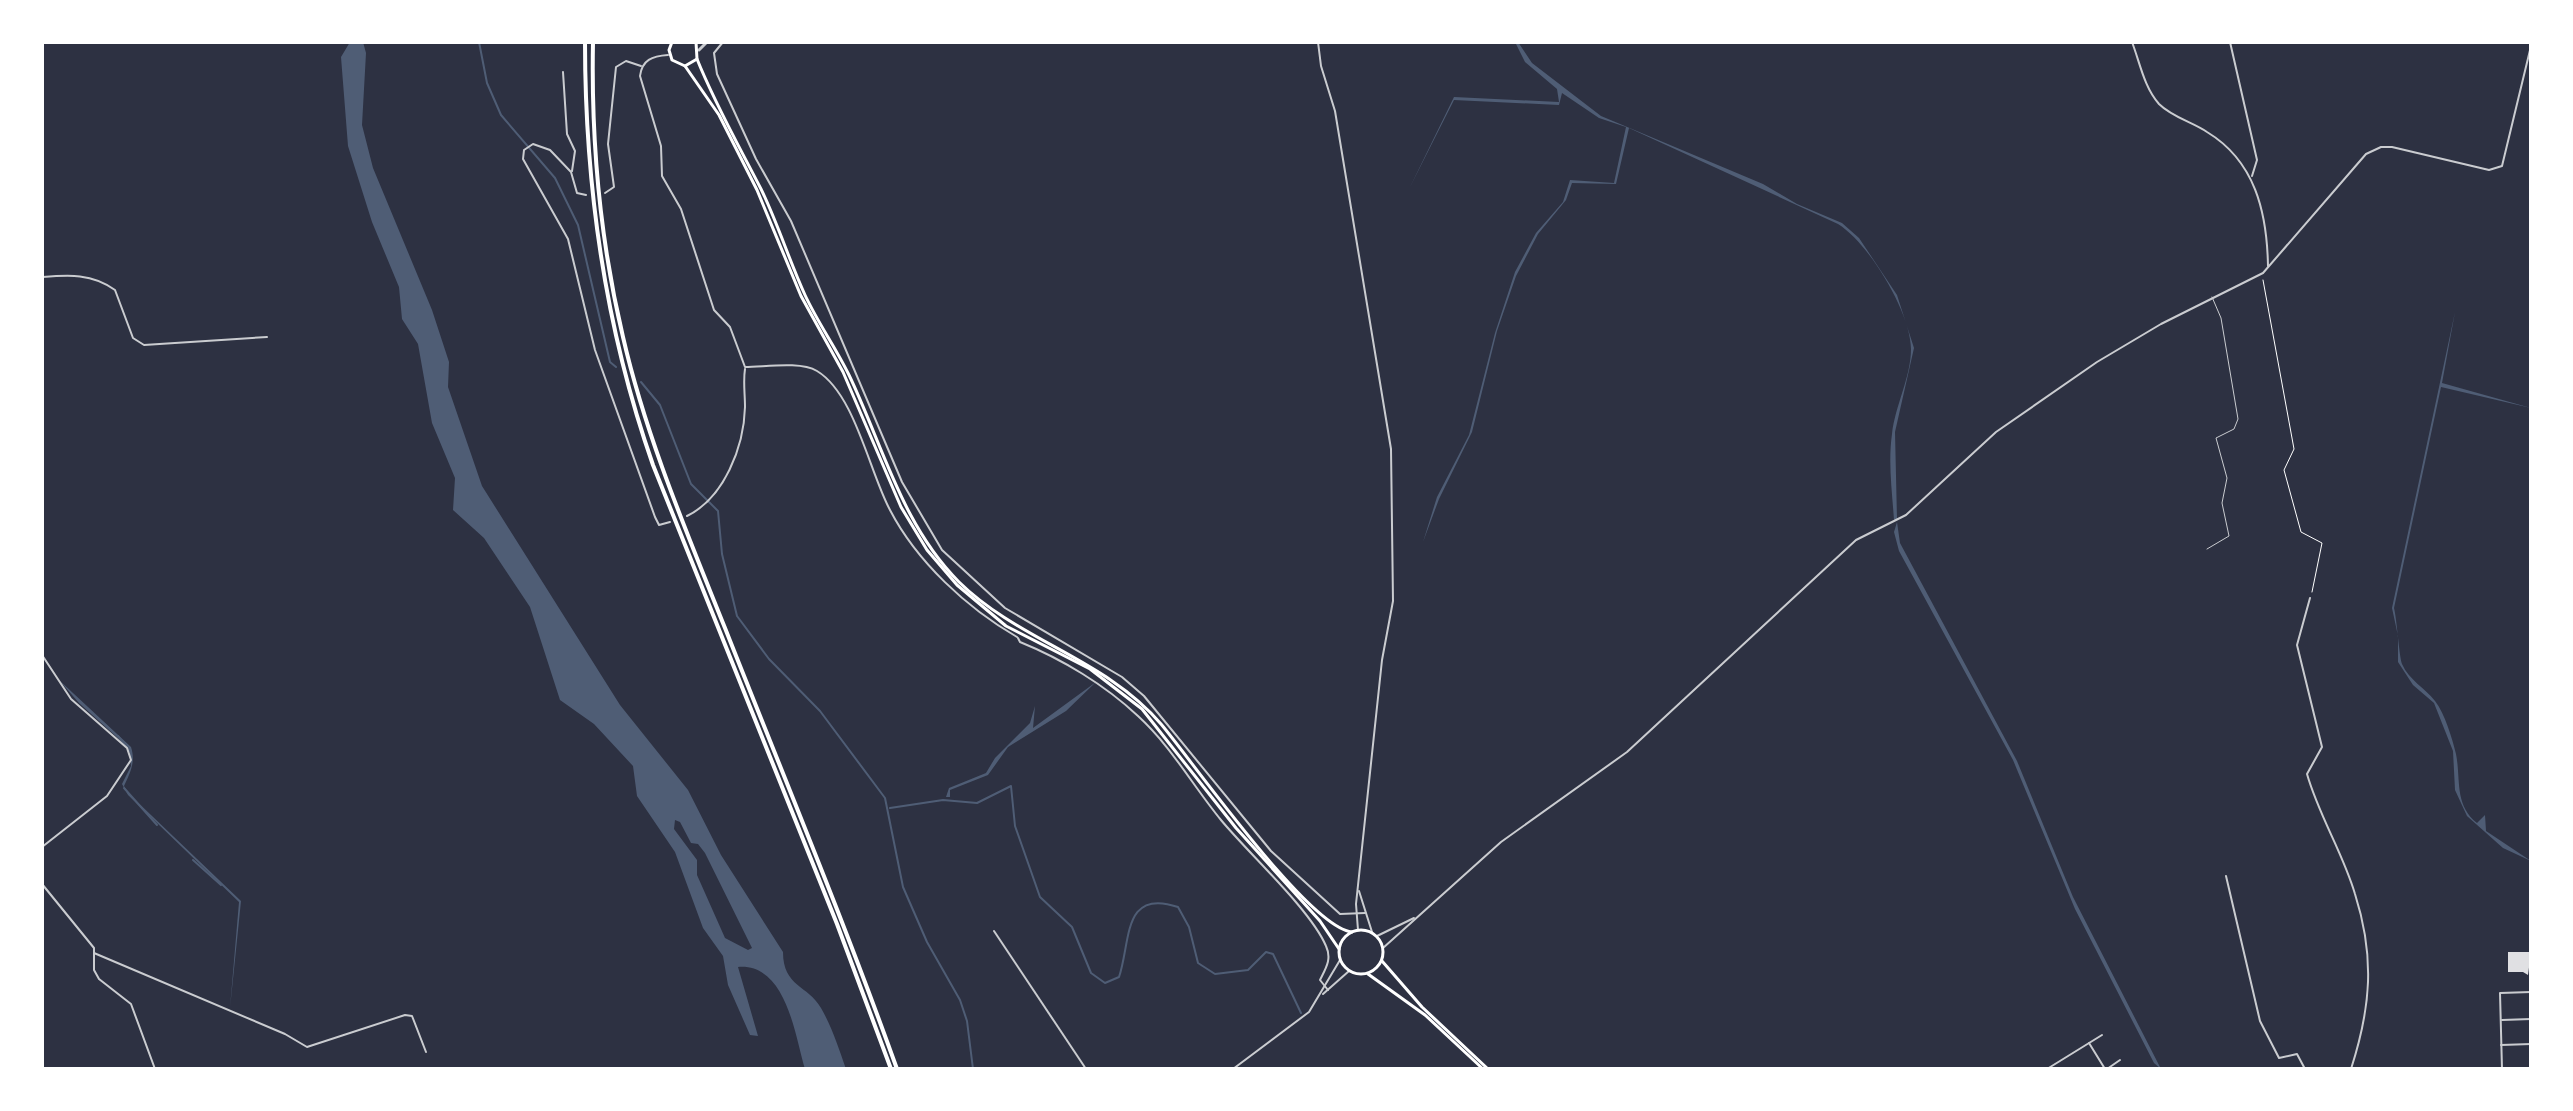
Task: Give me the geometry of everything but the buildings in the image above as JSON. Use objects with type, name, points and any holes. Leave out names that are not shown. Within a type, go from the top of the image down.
[{"type":"highway","points":[[585,42],[593,207],[615,343],[630,396],[653,465],[832,910],[891,1069]]},
{"type":"highway","points":[[593,42],[593,122],[600,211],[615,301],[638,395],[693,547],[897,1069]]},
{"type":"main road","points":[[672,42],[669,55],[675,64],[685,66],[697,59]]},
{"type":"main road","points":[[696,42],[699,50],[697,59],[772,214],[804,294],[852,382],[905,506],[930,548],[960,583],[992,611],[1091,665],[1145,706],[1220,803],[1279,871],[1335,925],[1352,932]]},
{"type":"main road","points":[[685,66],[719,115],[757,190],[801,296],[843,372],[912,528],[957,585],[1018,635],[1090,669],[1142,709],[1226,817],[1320,921],[1349,971],[1368,974],[1425,1015],[1486,1069]]},
{"type":"main road","points":[[1339,949],[1352,932],[1372,932],[1377,936],[1383,948],[1382,961],[1368,974]]},
{"type":"main road","points":[[1382,961],[1422,1007],[1486,1069]]},
{"type":"street","points":[[699,50],[707,42]]},
{"type":"street","points":[[723,42],[714,53],[717,74],[751,150],[787,212],[902,482],[942,550],[1005,608],[1122,677],[1144,696],[1250,827],[1292,872],[1340,914],[1365,913]]},
{"type":"street","points":[[1318,42],[1321,66],[1335,111],[1391,449],[1393,601],[1382,660],[1358,889],[1358,930]]},
{"type":"street","points":[[2132,42],[2146,83],[2161,105],[2222,141],[2247,165],[2252,176],[2268,269]]},
{"type":"street","points":[[2230,42],[2257,160],[2252,176]]},
{"type":"street","points":[[1383,948],[1501,842],[1627,752],[1856,540],[1899,520],[1996,432],[2097,362],[2268,269],[2334,187],[2373,149],[2392,147],[2489,170],[2502,166],[2531,46]]},
{"type":"street","points":[[669,55],[648,59],[641,66],[640,76],[661,146],[662,176],[681,209],[714,310],[730,327],[745,367],[745,408],[735,454],[712,498],[687,516]]},
{"type":"street","points":[[605,193],[614,187],[608,144],[616,67],[626,61],[641,66]]},
{"type":"street","points":[[563,72],[564,118],[576,161],[571,172],[573,188],[586,195]]},
{"type":"street","points":[[571,172],[550,150],[533,144],[525,149],[523,159],[572,248],[595,350],[655,517],[659,525],[670,522]]},
{"type":"street","points":[[42,277],[80,275],[109,286],[115,290],[133,338],[144,345],[267,337]]},
{"type":"street","points":[[745,367],[805,368],[825,377],[848,408],[896,520],[954,590],[975,610],[1018,635],[1020,642],[1057,658],[1099,686],[1139,717],[1154,733],[1219,818],[1309,919],[1328,950],[1328,967],[1320,980],[1327,989]]},
{"type":"street","points":[[2310,598],[2297,645],[2322,747],[2307,774],[2355,892],[2369,978],[2366,1019],[2351,1069]]},
{"type":"street","points":[[42,655],[64,691],[127,748],[131,760],[107,796],[42,847]]},
{"type":"street","points":[[2226,876],[2265,1034],[2279,1058],[2297,1054],[2305,1069]]},
{"type":"street","points":[[42,884],[61,904],[94,953],[99,979],[131,1004],[155,1069]]},
{"type":"street","points":[[1358,889],[1372,932]]},
{"type":"street","points":[[1377,936],[1418,915]]},
{"type":"street","points":[[994,931],[1086,1069]]},
{"type":"street","points":[[94,953],[285,1034],[307,1047],[405,1015],[412,1016],[426,1052]]},
{"type":"street","points":[[1327,989],[1340,960]]},
{"type":"street","points":[[1233,1069],[1309,1012],[1327,989],[1349,971]]},
{"type":"street","points":[[2502,1069],[2500,993],[2531,992]]},
{"type":"street","points":[[2501,1020],[2531,1019]]},
{"type":"street","points":[[2047,1069],[2102,1035]]},
{"type":"street","points":[[2089,1043],[2106,1069],[2120,1060]]},
{"type":"street","points":[[2501,1045],[2531,1044]]},
{"type":"lane","points":[[2207,549],[2229,536],[2222,503],[2227,478],[2216,438],[2234,429],[2238,419],[2221,318],[2212,297]]},
{"type":"path","points":[[2263,273],[2267,314],[2294,449],[2284,470],[2301,532],[2322,543],[2310,598]]},
{"type":"water","points":[[350,42],[363,42],[366,53],[362,125],[373,168],[432,310],[449,362],[448,387],[482,486],[620,705],[688,790],[721,855],[783,952],[787,972],[821,1008],[846,1069],[805,1069],[786,1004],[778,989],[768,977],[755,969],[738,967],[758,1036],[750,1035],[728,985],[723,956],[703,928],[675,852],[637,796],[633,766],[594,724],[560,700],[530,607],[484,538],[453,510],[455,478],[432,423],[418,344],[402,319],[399,287],[372,222],[348,146],[341,57]],"holes":[[[675,820],[680,822],[691,843],[698,844],[705,853],[752,948],[748,950],[725,938],[697,875],[697,860],[674,829]]]},
{"type":"water","points":[[1515,42],[1532,63],[1601,116],[1763,184],[1797,204],[1842,223],[1859,238],[1875,262],[1838,224],[1629,128],[1616,184],[1572,183],[1566,200],[1538,234],[1516,276],[1497,331],[1472,432],[1439,499],[1423,542],[1437,497],[1469,435],[1495,333],[1515,272],[1536,233],[1563,202],[1570,180],[1614,183],[1626,127],[1599,118],[1562,93],[1559,105],[1454,100],[1410,187],[1454,97],[1559,102],[1557,89],[1525,62]]},
{"type":"water","points":[[1875,262],[1897,295],[1914,348],[1895,432],[1897,519],[1894,520],[1891,445],[1911,349],[1904,317]]},
{"type":"water","points":[[2455,312],[2442,383],[2531,408],[2441,387],[2394,608],[2398,635],[2392,608]]},
{"type":"water","points":[[1897,522],[1900,543],[2017,761],[2073,897],[2161,1069],[2154,1063],[2075,909],[2013,760],[1899,551],[1894,532]]},
{"type":"water","points":[[2398,637],[2405,670],[2435,701],[2445,719],[2456,754],[2465,808],[2477,823],[2485,815],[2486,831],[2531,861],[2503,848],[2467,816],[2455,790],[2453,751],[2434,703],[2413,685],[2398,662]]},
{"type":"water","points":[[59,680],[131,747],[133,763],[124,786],[129,794],[241,901],[230,1008],[239,902],[128,795],[122,784],[131,766],[129,748],[79,703]]},
{"type":"water","points":[[1096,682],[1066,711],[1008,747],[988,775],[950,790],[950,797],[946,797],[949,788],[986,773],[995,758],[1030,723],[1035,706],[1033,728]]},
{"type":"waterway","points":[[479,42],[487,83],[501,115],[555,178],[578,225],[610,362],[616,367]]},
{"type":"waterway","points":[[641,382],[660,405],[691,484],[718,511],[722,554],[737,616],[769,659],[820,711],[885,798],[903,887],[927,942],[960,1000],[967,1021],[973,1069]]},
{"type":"waterway","points":[[118,736],[131,752]]},
{"type":"waterway","points":[[890,808],[943,800],[977,803],[1011,786],[1015,826],[1040,897],[1072,927],[1091,973],[1105,983],[1119,977],[1132,922],[1147,905],[1160,903],[1178,907],[1189,927],[1198,963],[1215,974],[1248,970],[1266,952],[1273,954],[1301,1013]]},
{"type":"waterway","points":[[124,788],[157,825]]},
{"type":"waterway","points":[[193,860],[221,885]]}]
